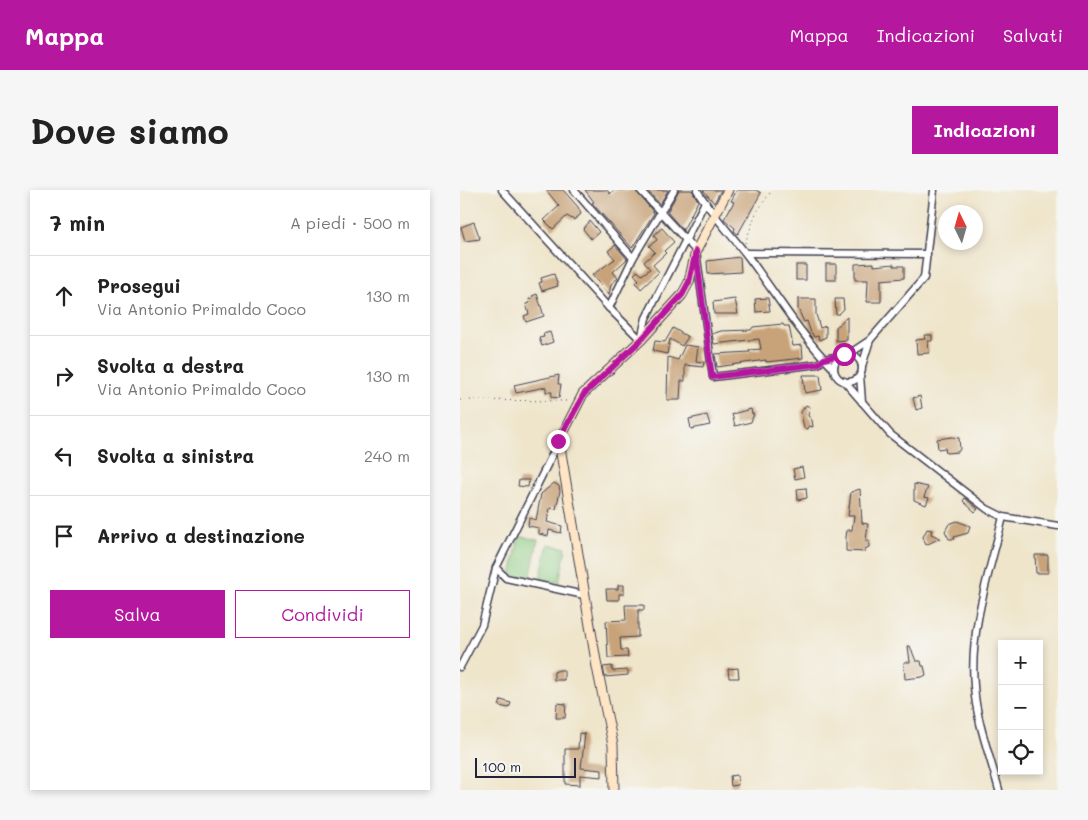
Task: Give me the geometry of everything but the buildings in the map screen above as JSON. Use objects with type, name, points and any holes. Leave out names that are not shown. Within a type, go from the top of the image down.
[{"type":"main road","points":[[614,790],[613,744],[584,595],[558,441],[578,403],[600,377],[641,340],[682,295],[689,282],[696,251],[728,190]]},
{"type":"street","points":[[502,190],[609,308],[641,340]]},
{"type":"street","points":[[574,190],[634,258]]},
{"type":"street","points":[[640,190],[696,251],[712,377],[818,364],[824,359],[849,354],[870,340],[924,278],[934,190]]},
{"type":"street","points":[[609,308],[634,258],[674,190]]},
{"type":"street","points":[[697,190],[714,216],[746,254],[824,359],[833,368],[836,377],[844,382],[875,419],[907,448],[945,474],[987,509],[1003,517],[1058,526]]},
{"type":"street","points":[[641,340],[646,318],[704,202]]},
{"type":"street","points":[[746,254],[927,254]]},
{"type":"street","points":[[862,402],[860,374],[870,340]]},
{"type":"street","points":[[849,354],[856,357],[862,367]]},
{"type":"street","points":[[833,368],[840,356]]},
{"type":"street","points":[[844,382],[853,381],[860,374]]},
{"type":"street","points":[[460,667],[482,625],[496,568],[558,441]]},
{"type":"street","points":[[999,790],[975,696],[973,661],[977,628],[1003,517]]},
{"type":"street","points":[[496,568],[506,578],[584,595]]},
{"type":"path","points":[[746,254],[745,243],[756,213],[772,190]]},
{"type":"path","points":[[460,400],[562,400],[578,403]]},
{"type":"green space","points":[[519,536],[538,540],[530,579],[511,575]]},
{"type":"green space","points":[[548,544],[566,548],[559,583],[540,579]]},
{"type":"route","points":[[558,441],[584,394],[669,312],[682,295],[689,282],[696,251],[712,377],[818,364],[824,359],[844,354]]}]
